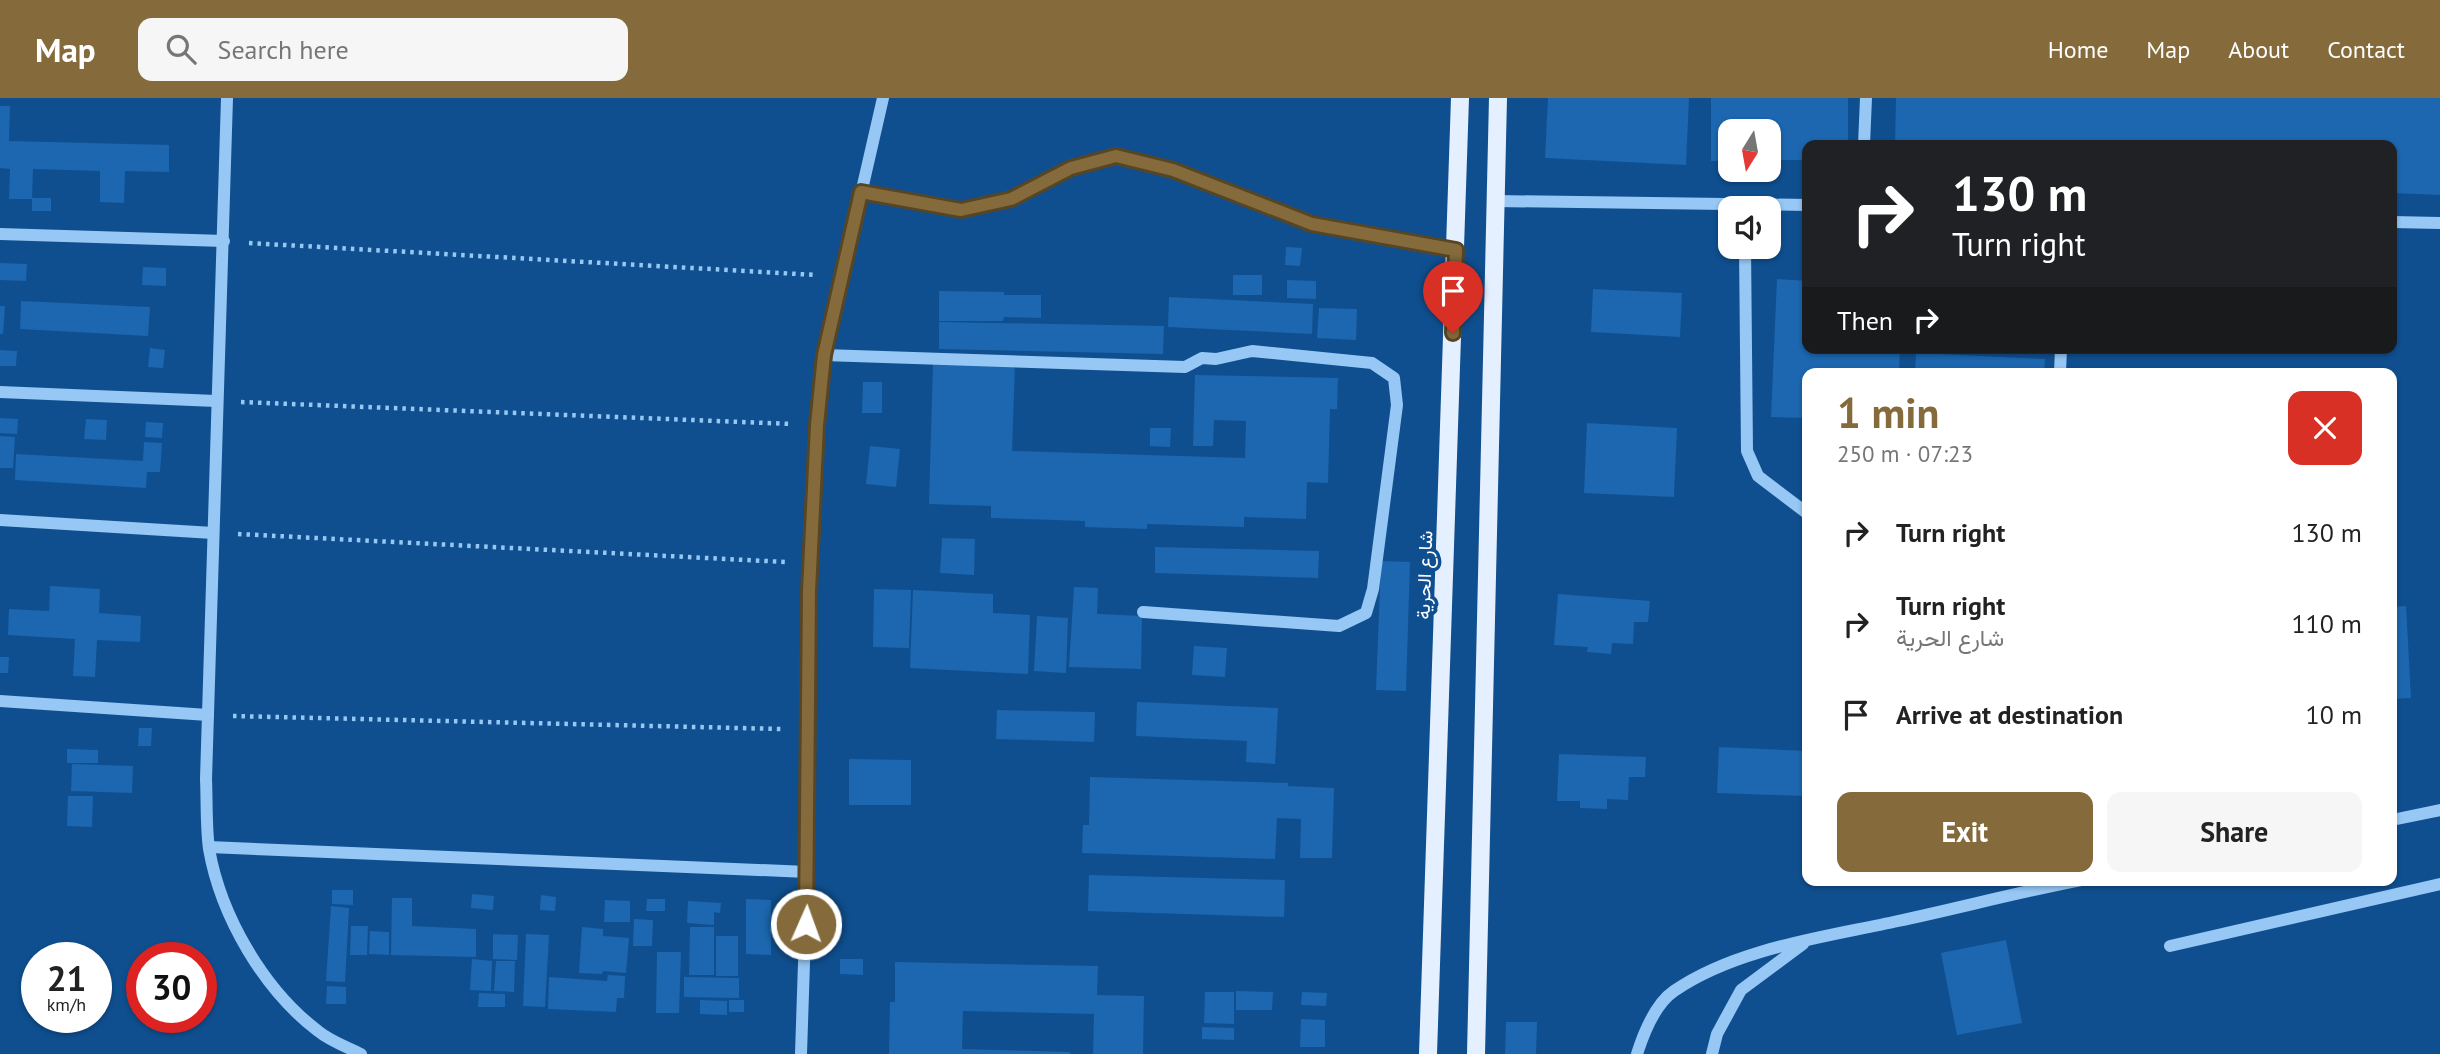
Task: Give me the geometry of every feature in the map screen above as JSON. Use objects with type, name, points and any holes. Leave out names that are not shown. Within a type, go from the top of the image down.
[{"type":"main road","name":"شارع الحرية","points":[[1427,1054],[1460,98]]},
{"type":"main road","points":[[1476,1054],[1498,98]]},
{"type":"street","points":[[227,98],[206,779],[209,847],[219,889],[235,930],[283,1001],[320,1033],[361,1054]]},
{"type":"street","points":[[801,1054],[807,872],[806,730],[810,563],[817,425],[824,355],[883,98]]},
{"type":"street","points":[[1864,140],[1866,98]]},
{"type":"street","points":[[861,192],[961,210],[1011,199],[1071,168],[1116,156],[1173,170],[1312,224],[1456,250]]},
{"type":"street","points":[[1495,201],[1718,205]]},
{"type":"street","points":[[1781,205],[1802,205]]},
{"type":"street","points":[[2397,222],[2440,223]]},
{"type":"street","points":[[0,234],[224,241]]},
{"type":"street","points":[[1745,259],[1747,451],[1758,476],[1802,509]]},
{"type":"street","points":[[824,355],[1185,367],[1202,358],[1216,359],[1252,351],[1372,363],[1394,378],[1397,405],[1373,589],[1366,613],[1339,626],[1143,612]]},
{"type":"street","points":[[0,392],[216,401]]},
{"type":"street","points":[[0,520],[213,533]]},
{"type":"street","points":[[0,701],[208,715]]},
{"type":"street","points":[[2397,819],[2440,810]]},
{"type":"street","points":[[209,847],[807,872]]},
{"type":"street","points":[[2170,946],[2440,884]]},
{"type":"street","points":[[1637,1054],[1651,1018],[1672,992],[1713,968],[1811,937],[1895,922],[2038,886]]},
{"type":"street","points":[[1712,1054],[1717,1034],[1741,990],[1811,937]]},
{"type":"path","points":[[224,241],[842,276]]},
{"type":"path","points":[[216,401],[817,425]]},
{"type":"path","points":[[213,533],[810,563]]},
{"type":"path","points":[[208,715],[806,730]]},
{"type":"building","points":[[1548,98],[1689,98],[1686,165],[1545,158]]},
{"type":"building","points":[[1711,98],[1848,98],[1848,140],[1802,140],[1802,160],[1782,160],[1782,119],[1718,119],[1718,161],[1711,161]]},
{"type":"building","points":[[1896,98],[2440,98],[2440,195],[2397,193],[2397,140],[1895,140]]},
{"type":"building","points":[[0,106],[10,106],[9,141],[169,145],[169,172],[125,171],[124,203],[100,202],[100,171],[33,169],[32,199],[9,199],[10,169],[0,168]]},
{"type":"building","points":[[32,198],[51,198],[51,211],[32,211]]},
{"type":"building","points":[[1286,247],[1302,248],[1300,266],[1285,265]]},
{"type":"building","points":[[0,263],[27,264],[26,281],[0,280]]},
{"type":"building","points":[[143,267],[166,268],[166,286],[142,285]]},
{"type":"building","points":[[1233,275],[1262,275],[1262,295],[1233,295]]},
{"type":"building","points":[[1777,279],[1802,281],[1802,354],[1900,354],[1899,368],[1802,368],[1802,418],[1771,417]]},
{"type":"building","points":[[1287,280],[1316,281],[1316,299],[1287,298]]},
{"type":"building","points":[[1593,289],[1682,293],[1680,337],[1591,332]]},
{"type":"building","points":[[939,291],[1041,295],[1041,318],[939,321]]},
{"type":"building","points":[[1169,297],[1313,304],[1312,334],[1168,327]]},
{"type":"building","points":[[21,301],[150,307],[148,336],[20,329]]},
{"type":"building","points":[[0,306],[5,306],[3,334],[0,334]]},
{"type":"building","points":[[1319,308],[1357,309],[1356,340],[1317,338]]},
{"type":"building","points":[[939,322],[1164,326],[1163,354],[939,349]]},
{"type":"building","points":[[150,348],[165,350],[163,368],[148,367]]},
{"type":"building","points":[[0,350],[17,351],[16,366],[0,366]]},
{"type":"building","points":[[1916,354],[2045,359],[2044,368],[1915,368]]},
{"type":"building","points":[[933,363],[1015,365],[1012,451],[1245,458],[1246,421],[1214,420],[1213,446],[1193,446],[1195,375],[1338,378],[1337,409],[1330,409],[1328,483],[1307,482],[1306,519],[1244,517],[1244,527],[1147,524],[1147,529],[1085,527],[1085,521],[991,518],[991,506],[929,504]]},
{"type":"building","points":[[863,382],[882,382],[882,413],[862,413]]},
{"type":"building","points":[[0,418],[18,419],[17,434],[0,433]]},
{"type":"building","points":[[86,419],[107,420],[106,440],[84,439]]},
{"type":"building","points":[[146,422],[163,423],[162,438],[145,437]]},
{"type":"building","points":[[1587,423],[1677,428],[1674,497],[1584,493]]},
{"type":"building","points":[[1150,428],[1171,428],[1170,447],[1150,446]]},
{"type":"building","points":[[0,436],[15,437],[13,468],[0,468]]},
{"type":"building","points":[[144,442],[162,443],[160,472],[147,472],[146,488],[15,480],[16,454],[143,461]]},
{"type":"building","points":[[870,446],[900,449],[896,487],[866,484]]},
{"type":"building","points":[[942,538],[975,539],[974,575],[940,573]]},
{"type":"building","points":[[1155,547],[1319,551],[1318,578],[1155,573]]},
{"type":"building","points":[[1381,561],[1410,562],[1406,691],[1376,690]]},
{"type":"building","points":[[50,586],[100,589],[99,613],[141,616],[140,642],[97,640],[95,677],[73,676],[75,639],[8,635],[9,609],[49,611]]},
{"type":"building","points":[[1074,587],[1098,588],[1097,614],[1142,616],[1141,669],[1069,667]]},
{"type":"building","points":[[874,589],[911,590],[909,648],[873,647]]},
{"type":"building","points":[[913,590],[993,594],[993,613],[1030,615],[1028,674],[910,668]]},
{"type":"building","points":[[1558,594],[1650,601],[1648,622],[1634,622],[1633,644],[1612,643],[1611,654],[1587,652],[1588,647],[1554,645]]},
{"type":"building","points":[[2406,606],[2411,698],[2397,699],[2397,607]]},
{"type":"building","points":[[1037,616],[1068,618],[1066,673],[1034,671]]},
{"type":"building","points":[[1194,646],[1227,648],[1225,677],[1192,675]]},
{"type":"building","points":[[0,657],[9,657],[8,673],[0,673]]},
{"type":"building","points":[[1137,702],[1278,708],[1275,764],[1246,762],[1247,741],[1136,736]]},
{"type":"building","points":[[997,710],[1095,712],[1094,742],[996,739]]},
{"type":"building","points":[[139,728],[152,728],[151,746],[138,746]]},
{"type":"building","points":[[1719,747],[1802,751],[1802,796],[1717,793]]},
{"type":"building","points":[[67,749],[98,750],[98,763],[67,763]]},
{"type":"building","points":[[1559,754],[1646,757],[1645,777],[1629,777],[1628,800],[1607,799],[1607,809],[1580,808],[1580,801],[1557,801]]},
{"type":"building","points":[[849,759],[911,760],[911,805],[849,805]]},
{"type":"building","points":[[72,764],[133,766],[132,793],[71,791]]},
{"type":"building","points":[[1090,777],[1288,783],[1288,786],[1334,788],[1332,858],[1300,858],[1301,819],[1277,818],[1275,859],[1082,853],[1083,825],[1089,825]]},
{"type":"building","points":[[68,796],[93,796],[92,827],[67,826]]},
{"type":"building","points":[[1089,875],[1285,880],[1284,917],[1088,911]]},
{"type":"building","points":[[332,890],[353,890],[353,905],[332,904]]},
{"type":"building","points":[[472,894],[494,896],[493,910],[471,908]]},
{"type":"building","points":[[541,895],[556,897],[555,911],[540,910]]},
{"type":"building","points":[[392,898],[412,898],[412,926],[476,929],[476,957],[391,955]]},
{"type":"building","points":[[647,899],[665,899],[665,911],[646,911]]},
{"type":"building","points":[[746,899],[771,900],[771,955],[746,954]]},
{"type":"building","points":[[605,900],[630,901],[630,922],[604,922]]},
{"type":"building","points":[[688,901],[721,903],[720,913],[714,912],[714,925],[687,923]]},
{"type":"building","points":[[331,906],[349,908],[345,982],[326,981]]},
{"type":"building","points":[[634,919],[653,920],[652,946],[633,946]]},
{"type":"building","points":[[351,926],[368,926],[367,955],[350,955]]},
{"type":"building","points":[[582,927],[603,929],[603,936],[629,938],[626,973],[579,973]]},
{"type":"building","points":[[690,927],[714,927],[714,975],[689,975]]},
{"type":"building","points":[[370,931],[389,932],[389,955],[369,954]]},
{"type":"building","points":[[493,934],[518,935],[517,960],[493,959]]},
{"type":"building","points":[[526,934],[549,935],[545,1007],[523,1006]]},
{"type":"building","points":[[716,936],[738,936],[738,976],[716,976]]},
{"type":"building","points":[[2006,940],[2022,1023],[1957,1035],[1941,953]]},
{"type":"building","points":[[657,952],[681,952],[679,1013],[656,1013]]},
{"type":"building","points":[[472,959],[492,961],[491,991],[470,990]]},
{"type":"building","points":[[840,959],[863,959],[863,975],[840,974]]},
{"type":"building","points":[[496,961],[515,961],[514,992],[494,991]]},
{"type":"building","points":[[895,962],[1098,966],[1097,995],[1144,996],[1143,1054],[1093,1054],[1094,1014],[963,1011],[962,1049],[1070,1054],[889,1054],[890,1002],[895,1002]]},
{"type":"building","points":[[608,975],[625,976],[624,998],[617,998],[616,1012],[548,1009],[549,977],[607,981]]},
{"type":"building","points":[[684,977],[739,978],[739,998],[684,997]]},
{"type":"building","points":[[327,986],[346,987],[346,1004],[326,1004]]},
{"type":"building","points":[[1236,991],[1273,992],[1272,1010],[1236,1010]]},
{"type":"building","points":[[1205,992],[1234,992],[1234,1024],[1204,1023]]},
{"type":"building","points":[[1302,992],[1327,993],[1326,1006],[1301,1005]]},
{"type":"building","points":[[479,993],[505,994],[505,1007],[478,1007]]},
{"type":"building","points":[[700,1000],[727,1001],[727,1015],[700,1014]]},
{"type":"building","points":[[729,1000],[744,1000],[744,1012],[729,1012]]},
{"type":"building","points":[[1301,1019],[1325,1020],[1325,1047],[1300,1047]]},
{"type":"building","points":[[1506,1022],[1537,1022],[1536,1054],[1505,1054]]},
{"type":"building","points":[[1202,1027],[1234,1028],[1234,1040],[1202,1039]]},
{"type":"route","points":[[806,924],[809,591],[817,425],[824,355],[861,192],[961,210],[1011,199],[1071,168],[1116,156],[1173,170],[1312,224],[1456,250],[1453,333]]}]
